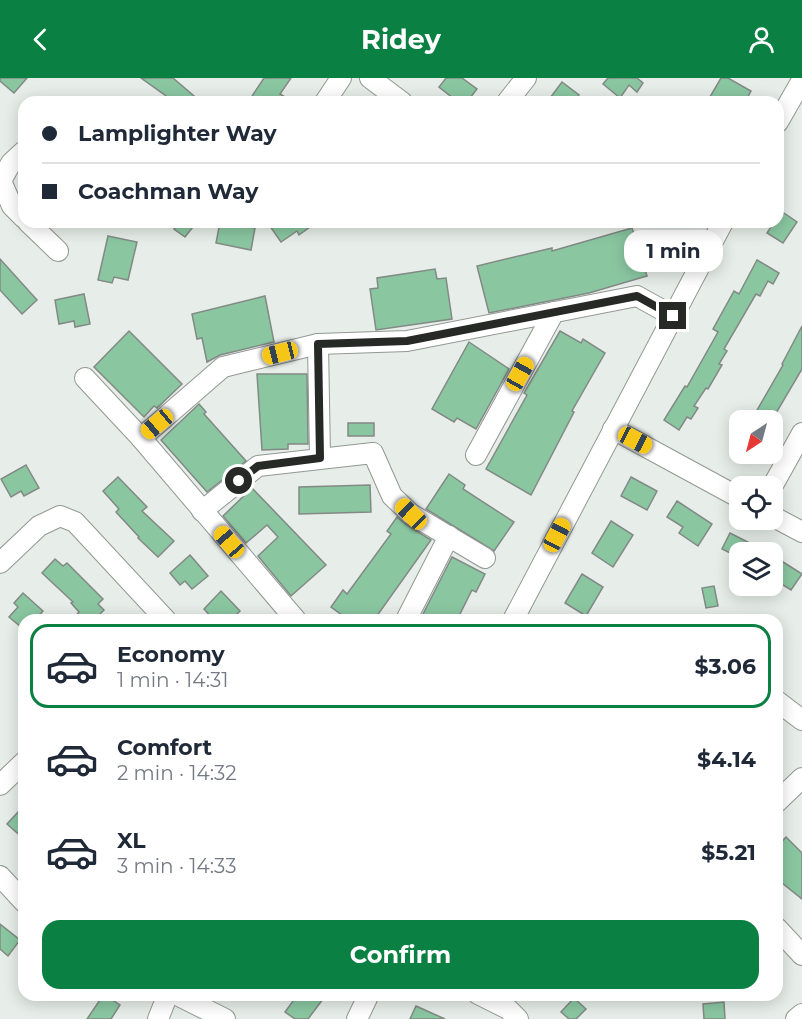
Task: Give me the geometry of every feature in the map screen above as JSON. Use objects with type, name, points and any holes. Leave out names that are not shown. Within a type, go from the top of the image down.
[{"type":"street","points":[[329,96],[341,78]]},
{"type":"street","points":[[370,78],[394,96]]},
{"type":"street","points":[[512,96],[526,78]]},
{"type":"street","points":[[784,112],[802,80]]},
{"type":"street","points":[[18,157],[10,163],[1,181],[12,206],[18,212]]},
{"type":"street","points":[[34,228],[58,251]]},
{"type":"street","points":[[516,614],[720,228]]},
{"type":"street","points":[[141,438],[224,367],[318,344],[407,341],[637,296],[673,316]]},
{"type":"street","points":[[476,455],[554,312]]},
{"type":"street","points":[[318,344],[320,458]]},
{"type":"street","points":[[85,378],[141,438],[291,614]]},
{"type":"street","points":[[614,429],[729,492]]},
{"type":"street","points":[[778,476],[802,433]]},
{"type":"street","points":[[202,511],[258,466],[373,453],[392,496],[411,514],[485,558]]},
{"type":"street","points":[[0,563],[39,526],[60,516],[75,522],[160,614]]},
{"type":"street","points":[[783,522],[802,532]]},
{"type":"street","points":[[409,614],[449,537]]},
{"type":"street","points":[[783,706],[802,720]]},
{"type":"street","points":[[0,785],[18,768]]},
{"type":"street","points":[[783,796],[802,778]]},
{"type":"street","points":[[0,876],[18,896]]},
{"type":"street","points":[[783,934],[802,955]]},
{"type":"street","points":[[158,1019],[165,1001]]},
{"type":"street","points":[[189,1001],[225,1019]]},
{"type":"street","points":[[357,1019],[366,1001]]},
{"type":"street","points":[[492,1001],[508,1009],[518,1019]]},
{"type":"street","points":[[796,1019],[802,1014]]},
{"type":"building","points":[[0,78],[27,78],[14,93],[0,81]]},
{"type":"building","points":[[141,78],[173,78],[194,96],[166,96]]},
{"type":"building","points":[[264,78],[291,78],[280,94],[283,96],[252,96]]},
{"type":"building","points":[[446,78],[462,78],[477,89],[472,96],[450,96],[439,87]]},
{"type":"building","points":[[608,78],[637,78],[643,83],[637,92],[629,85],[621,96],[618,96],[603,84]]},
{"type":"building","points":[[721,78],[728,78],[751,91],[748,96],[710,96]]},
{"type":"building","points":[[562,82],[579,95],[578,96],[552,96]]},
{"type":"building","points":[[784,213],[797,222],[783,243],[767,233],[770,228],[784,228]]},
{"type":"building","points":[[175,228],[192,228],[185,237]]},
{"type":"building","points":[[219,228],[255,228],[251,250],[216,243]]},
{"type":"building","points":[[271,228],[309,228],[299,235],[297,231],[281,242]]},
{"type":"building","points":[[632,228],[647,276],[589,293],[489,313],[477,266],[552,248],[552,251]]},
{"type":"building","points":[[108,236],[137,242],[128,280],[114,277],[112,283],[98,280]]},
{"type":"building","points":[[0,259],[37,300],[22,314],[0,290]]},
{"type":"building","points":[[757,260],[779,273],[773,284],[768,281],[760,296],[756,294],[724,349],[727,351],[719,364],[722,365],[708,389],[706,388],[694,406],[698,408],[691,419],[687,417],[679,430],[664,420],[685,386],[687,387],[718,332],[713,329],[734,291],[739,294]]},
{"type":"building","points":[[435,269],[437,279],[446,278],[452,319],[376,330],[370,289],[378,288],[377,278]]},
{"type":"building","points":[[84,294],[90,324],[75,327],[74,321],[59,324],[55,300]]},
{"type":"building","points":[[265,296],[274,342],[220,355],[207,362],[202,338],[197,339],[192,314]]},
{"type":"building","points":[[802,326],[802,369],[778,410],[757,410],[783,365]]},
{"type":"building","points":[[129,331],[182,384],[144,417],[94,367]]},
{"type":"building","points":[[560,331],[581,343],[583,339],[605,353],[572,411],[574,412],[531,495],[486,469],[527,395],[524,393]]},
{"type":"building","points":[[469,342],[509,369],[476,429],[457,418],[454,422],[432,409]]},
{"type":"building","points":[[257,374],[307,374],[308,444],[288,444],[288,449],[262,450]]},
{"type":"building","points":[[199,404],[206,412],[204,414],[246,461],[207,492],[161,440]]},
{"type":"building","points":[[348,423],[374,423],[374,436],[348,436]]},
{"type":"building","points":[[26,465],[39,488],[24,496],[21,491],[11,497],[1,479]]},
{"type":"building","points":[[449,474],[465,485],[463,489],[514,522],[494,551],[426,509]]},
{"type":"building","points":[[118,477],[147,507],[142,511],[174,541],[158,557],[116,512],[119,509],[103,491]]},
{"type":"building","points":[[631,477],[657,491],[647,510],[621,496]]},
{"type":"building","points":[[370,485],[371,512],[299,514],[299,487]]},
{"type":"building","points":[[252,488],[326,565],[291,596],[258,556],[278,537],[267,525],[246,543],[223,516]]},
{"type":"building","points":[[677,501],[712,524],[698,546],[679,533],[683,527],[667,517]]},
{"type":"building","points":[[397,517],[431,540],[378,614],[341,614],[331,607],[343,590],[347,594],[391,534],[387,531]]},
{"type":"building","points":[[611,521],[633,535],[613,567],[592,553]]},
{"type":"building","points":[[730,533],[748,542],[729,542],[729,552],[722,549]]},
{"type":"building","points":[[190,555],[208,576],[192,589],[185,581],[180,585],[170,573]]},
{"type":"building","points":[[452,557],[485,574],[476,592],[472,590],[460,614],[423,614]]},
{"type":"building","points":[[55,559],[63,566],[67,563],[103,599],[98,604],[104,610],[100,614],[77,614],[79,612],[71,603],[73,602],[42,573]]},
{"type":"building","points":[[783,562],[802,574],[791,590],[783,585]]},
{"type":"building","points":[[582,574],[603,587],[587,614],[583,614],[565,603]]},
{"type":"building","points":[[714,586],[718,606],[706,608],[702,588]]},
{"type":"building","points":[[221,591],[240,611],[237,614],[209,614],[204,609]]},
{"type":"building","points":[[23,593],[43,611],[40,614],[18,614],[18,625],[9,617],[18,607],[14,603]]},
{"type":"building","points":[[18,812],[18,834],[7,824]]},
{"type":"building","points":[[786,837],[802,853],[802,899],[783,884],[783,840]]},
{"type":"building","points":[[0,924],[18,938],[18,943],[8,956],[0,949]]},
{"type":"building","points":[[99,1001],[114,1001],[120,1005],[111,1019],[87,1019]]},
{"type":"building","points":[[293,1001],[322,1001],[308,1019],[295,1019],[285,1012]]},
{"type":"building","points":[[571,1001],[577,1001],[586,1009],[576,1019],[569,1019],[561,1012]]},
{"type":"building","points":[[724,1002],[725,1019],[704,1019],[703,1004]]},
{"type":"building","points":[[416,1006],[445,1019],[410,1019]]},
{"type":"route","points":[[239,481],[258,466],[320,458],[318,344],[407,341],[637,296],[673,316]]}]
